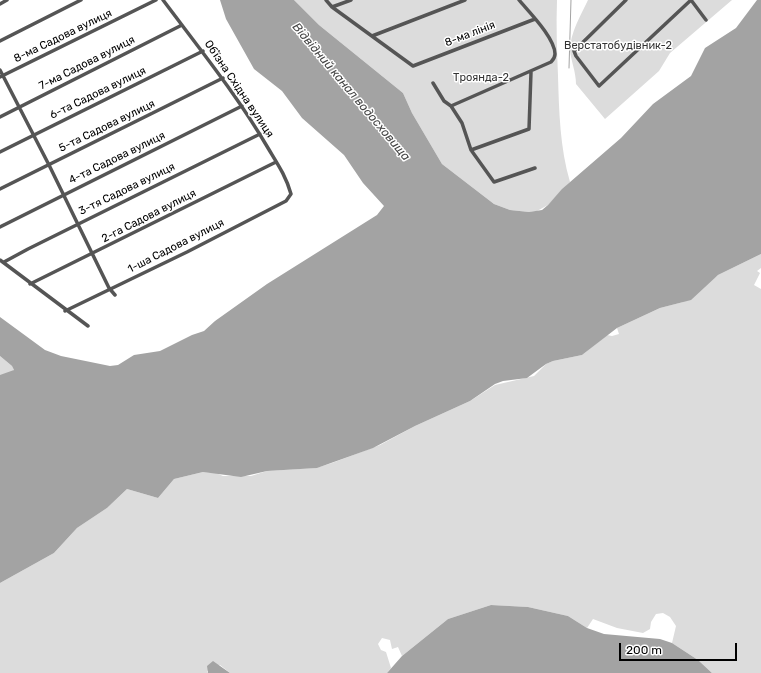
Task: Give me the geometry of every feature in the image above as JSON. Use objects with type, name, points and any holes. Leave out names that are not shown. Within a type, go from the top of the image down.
[{"type":"street","points":[[0,4],[7,0]]},
{"type":"street","points":[[0,41],[82,0]]},
{"type":"street","name":"8-ма Садова вулиця","points":[[1,77],[156,0]]},
{"type":"street","name":"Обʼїзна Східна вулиця","points":[[163,0],[203,51],[242,106],[287,179],[291,194]]},
{"type":"street","points":[[326,0],[332,8],[372,36],[465,0]]},
{"type":"street","points":[[332,8],[351,0]]},
{"type":"street","points":[[451,106],[552,62],[555,55],[553,45],[519,0]]},
{"type":"street","points":[[626,0],[574,51],[576,56],[599,86],[691,0],[706,20]]},
{"type":"street","name":"8-ма лінія","points":[[372,36],[413,66],[534,19]]},
{"type":"street","name":"7-ма Садова вулиця","points":[[0,117],[182,25]]},
{"type":"street","name":"6-та Садова вулиця","points":[[0,152],[203,51]]},
{"type":"street","points":[[0,70],[1,77],[49,165],[110,288],[115,294]]},
{"type":"street","points":[[471,150],[529,129],[531,72]]},
{"type":"street","name":"5-та Садова вулиця","points":[[0,189],[223,78]]},
{"type":"street","points":[[433,83],[444,101],[451,106],[462,123],[471,150],[494,182],[536,168]]},
{"type":"street","name":"4-та Садова вулиця","points":[[0,227],[242,106]]},
{"type":"street","name":"3-тя Садова вулиця","points":[[2,261],[260,134]]},
{"type":"street","name":"2-га Садова вулиця","points":[[30,284],[276,162]]},
{"type":"street","name":"1-ша Садова вулиця","points":[[65,311],[187,252],[286,201],[291,194]]},
{"type":"street","points":[[2,261],[65,311],[88,326]]},
{"type":"green space","name":"Троянда-2","points":[[294,0],[557,0],[560,116],[562,143],[570,182],[548,205],[537,211],[529,212],[510,210],[494,204],[442,164],[412,113],[403,93],[319,25]]},
{"type":"green space","name":"Верстатобудівник-2","points":[[588,0],[732,0],[670,53],[659,71],[605,119],[576,84],[570,50],[570,44],[574,31]]},
{"type":"green space","points":[[761,254],[761,268],[757,271],[760,273],[754,285],[761,289],[761,673],[712,673],[698,660],[672,643],[676,626],[670,617],[663,613],[656,614],[651,622],[650,629],[643,633],[617,628],[593,619],[587,628],[568,616],[528,607],[491,605],[448,619],[402,656],[398,647],[392,649],[390,640],[382,638],[378,644],[381,650],[386,652],[391,668],[387,673],[230,673],[220,665],[207,671],[208,673],[0,673],[0,583],[54,553],[77,528],[107,508],[127,489],[158,498],[174,479],[203,472],[216,473],[223,476],[251,476],[267,471],[316,468],[332,463],[380,445],[415,426],[470,401],[495,385],[534,376],[546,364],[553,361],[582,355],[607,335],[612,336],[619,334],[617,328],[660,308],[683,302],[718,275]]},
{"type":"green space","points":[[0,356],[12,366],[14,370],[0,381]]},
{"type":"water","name":"Відвідний канал водосховища","points":[[220,0],[294,0],[319,25],[403,93],[412,113],[442,164],[494,204],[510,210],[529,212],[542,210],[548,205],[562,189],[621,138],[653,104],[691,76],[705,48],[736,28],[757,0],[761,0],[761,254],[718,275],[691,300],[660,308],[617,328],[582,355],[553,361],[546,364],[527,378],[503,381],[495,384],[470,401],[415,426],[373,448],[317,468],[267,471],[241,477],[203,472],[174,479],[158,498],[127,489],[107,508],[77,528],[54,553],[0,583],[0,375],[14,370],[12,366],[0,356],[0,317],[45,350],[61,356],[110,366],[118,365],[134,355],[160,351],[192,335],[204,331],[215,321],[267,284],[377,215],[384,206],[363,183],[344,155],[302,118],[282,91],[254,69],[226,19]]},
{"type":"water","points":[[491,605],[528,607],[568,616],[587,628],[604,634],[660,639],[672,643],[698,660],[712,673],[387,673],[402,656],[448,619]]},
{"type":"water","points":[[213,661],[230,673],[208,673],[207,666]]},
{"type":"waterway","points":[[569,68],[571,0]]}]
